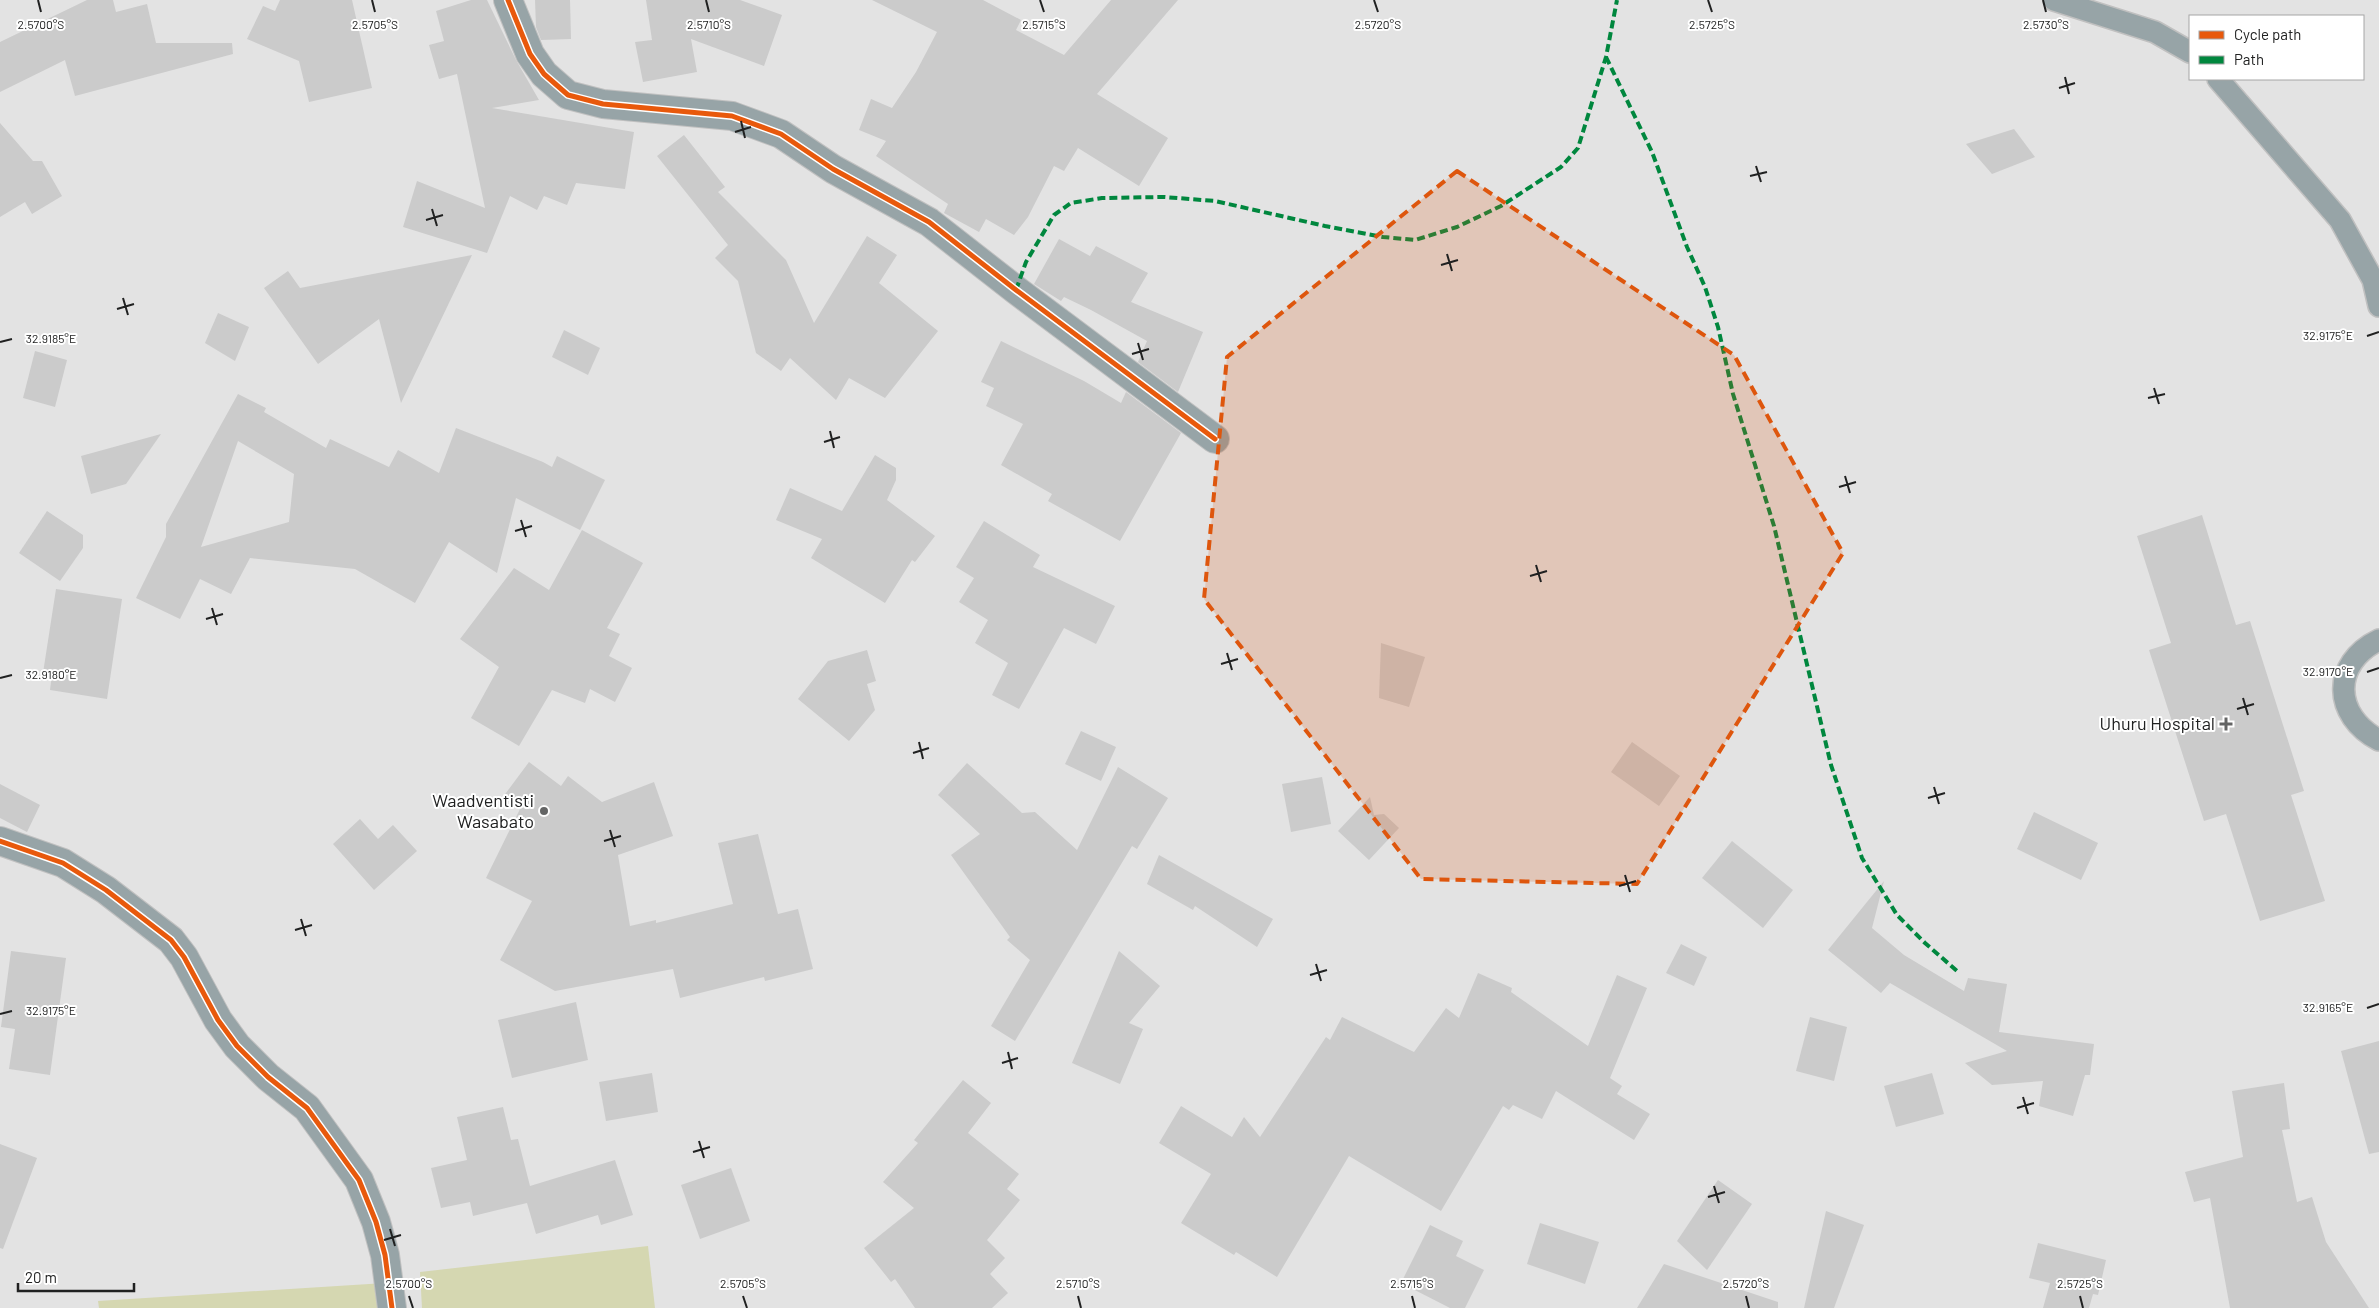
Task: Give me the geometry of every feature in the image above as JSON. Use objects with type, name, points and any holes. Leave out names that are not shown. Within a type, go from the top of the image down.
[{"type":"street","points":[[508,0],[530,54],[544,74],[568,95],[603,104],[732,116],[781,134],[833,168],[929,222],[1016,290],[1215,439]]},
{"type":"street","points":[[0,842],[63,863],[106,890],[171,940],[184,957],[218,1020],[237,1046],[268,1077],[307,1108],[359,1180],[376,1222],[385,1256],[392,1308]]},
{"type":"lane","points":[[2054,0],[2154,32],[2189,51]]},
{"type":"lane","points":[[2219,80],[2340,220],[2373,280],[2379,306]]},
{"type":"lane","points":[[2379,640],[2366,646],[2354,658],[2347,672],[2344,688],[2346,705],[2353,720],[2364,732],[2379,740]]},
{"type":"highlighted area","points":[[1457,171],[1734,355],[1843,553],[1637,884],[1421,879],[1204,599],[1227,357]]},
{"type":"green space","points":[[648,1246],[655,1308],[422,1308],[420,1272]]},
{"type":"green space","points":[[401,1282],[403,1308],[99,1308],[98,1301]]},
{"type":"building","points":[[87,0],[113,0],[116,12],[147,4],[156,43],[232,43],[233,54],[75,96],[65,60],[0,92],[0,42]]},
{"type":"building","points":[[280,0],[352,0],[372,88],[309,102],[299,61],[247,39],[263,6],[275,11]]},
{"type":"building","points":[[471,0],[487,0],[516,60],[539,100],[492,108],[634,132],[625,189],[576,183],[567,205],[544,196],[537,210],[510,196],[487,253],[403,227],[417,181],[485,208],[457,74],[439,79],[429,45],[444,41],[436,11]]},
{"type":"building","points":[[535,0],[570,0],[571,39],[541,40],[536,27]]},
{"type":"building","points":[[646,0],[740,0],[782,15],[764,66],[691,39],[697,72],[643,82],[635,42],[652,40]]},
{"type":"building","points":[[872,0],[983,0],[1021,20],[1016,30],[1064,55],[1111,0],[1178,0],[1097,94],[1168,138],[1139,186],[1078,148],[1064,171],[1054,166],[1028,217],[1014,235],[986,219],[979,232],[944,213],[948,204],[876,156],[886,141],[859,130],[871,99],[892,108],[916,72],[937,32]]},
{"type":"building","points":[[0,123],[33,161],[42,161],[62,196],[32,214],[25,202],[0,217]]},
{"type":"building","points":[[2014,129],[2035,157],[1992,174],[1966,144]]},
{"type":"building","points":[[684,135],[725,187],[718,192],[786,260],[814,323],[867,236],[897,255],[879,283],[938,331],[885,398],[849,378],[836,400],[790,358],[781,371],[756,353],[738,281],[715,258],[728,245],[657,156]]},
{"type":"building","points":[[1059,239],[1090,256],[1096,246],[1148,273],[1131,302],[1203,332],[1178,392],[1138,362],[1147,341],[1064,297],[1061,301],[1034,284]]},
{"type":"building","points":[[472,255],[401,403],[379,319],[318,364],[264,288],[288,271],[300,288]]},
{"type":"building","points":[[218,313],[249,327],[235,361],[205,343]]},
{"type":"building","points":[[564,330],[600,348],[588,375],[552,357]]},
{"type":"building","points":[[1001,341],[1084,381],[1121,403],[1126,392],[1181,433],[1120,541],[1048,501],[1052,494],[1001,465],[1023,424],[986,406],[994,388],[981,382]]},
{"type":"building","points":[[35,351],[67,360],[55,407],[23,398]]},
{"type":"building","points":[[238,394],[266,408],[264,412],[326,448],[330,439],[389,467],[398,450],[439,473],[456,428],[552,467],[557,456],[605,480],[580,530],[516,498],[497,573],[449,542],[415,603],[355,569],[250,558],[231,594],[200,579],[180,619],[136,598],[166,537],[166,524]],"holes":[[[238,441],[294,474],[289,522],[201,547]]]},
{"type":"building","points":[[161,434],[126,484],[91,494],[81,456]]},
{"type":"building","points":[[875,455],[896,468],[896,480],[887,500],[935,536],[915,562],[912,560],[885,603],[811,558],[822,539],[776,520],[790,488],[842,511]]},
{"type":"building","points":[[47,511],[83,535],[83,548],[60,581],[19,553]]},
{"type":"building","points":[[2202,515],[2236,625],[2250,621],[2304,791],[2291,795],[2325,901],[2260,921],[2226,814],[2204,821],[2149,650],[2171,643],[2137,536]]},
{"type":"building","points":[[984,521],[1040,555],[1033,567],[1115,606],[1096,644],[1064,628],[1019,709],[992,695],[1008,663],[975,643],[988,620],[959,602],[974,578],[956,567]]},
{"type":"building","points":[[582,530],[643,563],[607,628],[620,634],[609,656],[632,668],[615,702],[590,689],[585,703],[552,690],[519,746],[471,718],[499,667],[460,639],[514,568],[549,590]]},
{"type":"building","points":[[56,589],[122,599],[107,699],[50,690],[52,674],[43,673]]},
{"type":"building","points":[[1381,643],[1425,657],[1409,707],[1379,698]]},
{"type":"building","points":[[867,650],[876,681],[867,684],[875,710],[849,741],[798,699],[828,661]]},
{"type":"building","points":[[1081,731],[1116,747],[1101,781],[1065,764]]},
{"type":"building","points":[[1632,742],[1680,776],[1659,806],[1611,772]]},
{"type":"building","points":[[529,762],[561,786],[568,776],[602,802],[654,782],[673,836],[618,855],[630,926],[656,920],[656,923],[733,904],[718,843],[758,834],[778,914],[798,909],[813,969],[765,981],[764,977],[680,998],[673,969],[555,991],[500,960],[532,901],[486,878],[520,809],[503,797]]},
{"type":"building","points":[[967,763],[1022,813],[1035,812],[1077,850],[1118,767],[1168,798],[1137,849],[1132,846],[1015,1041],[991,1026],[1030,960],[1007,940],[1010,937],[951,855],[980,834],[938,795]]},
{"type":"building","points":[[1322,777],[1331,824],[1291,832],[1282,784]]},
{"type":"building","points":[[0,784],[40,805],[27,832],[0,818]]},
{"type":"building","points":[[1370,797],[1374,815],[1384,814],[1399,828],[1369,860],[1338,831]]},
{"type":"building","points":[[2034,812],[2098,843],[2081,880],[2017,849]]},
{"type":"building","points":[[360,819],[378,839],[393,825],[417,851],[374,890],[333,844]]},
{"type":"building","points":[[1732,841],[1793,890],[1763,928],[1702,878]]},
{"type":"building","points":[[1159,855],[1273,919],[1257,947],[1195,906],[1193,910],[1147,884]]},
{"type":"building","points":[[1884,881],[1872,928],[1904,955],[1964,991],[1968,978],[2007,984],[1999,1032],[2094,1044],[2090,1075],[2085,1075],[2073,1116],[2039,1106],[2043,1081],[1992,1085],[1965,1063],[2007,1051],[1890,983],[1881,993],[1828,950]]},
{"type":"building","points":[[1681,944],[1707,957],[1694,986],[1666,973]]},
{"type":"building","points":[[11,951],[66,958],[50,1075],[9,1069],[15,1029],[1,1027]]},
{"type":"building","points":[[1119,951],[1160,986],[1129,1023],[1143,1029],[1120,1084],[1072,1063]]},
{"type":"building","points":[[1478,973],[1512,988],[1511,992],[1588,1046],[1617,975],[1647,988],[1610,1078],[1622,1086],[1617,1094],[1650,1114],[1634,1140],[1556,1091],[1542,1119],[1513,1105],[1509,1110],[1503,1106],[1441,1211],[1349,1156],[1277,1277],[1236,1252],[1234,1255],[1181,1223],[1211,1174],[1159,1143],[1181,1106],[1232,1137],[1244,1117],[1260,1137],[1326,1037],[1330,1040],[1342,1017],[1414,1052],[1446,1008],[1459,1018]]},
{"type":"building","points":[[576,1002],[588,1060],[512,1078],[498,1020]]},
{"type":"building","points":[[1810,1017],[1847,1027],[1834,1081],[1796,1071]]},
{"type":"building","points":[[2379,1041],[2379,1152],[2369,1154],[2341,1051]]},
{"type":"building","points":[[652,1073],[658,1112],[606,1121],[599,1082]]},
{"type":"building","points":[[1932,1073],[1944,1114],[1896,1127],[1884,1086]]},
{"type":"building","points":[[963,1080],[991,1103],[968,1133],[1019,1174],[1007,1189],[1020,1200],[987,1240],[1005,1258],[990,1274],[1008,1293],[992,1308],[915,1308],[895,1279],[891,1282],[864,1248],[914,1208],[883,1182],[918,1143],[914,1140]]},
{"type":"building","points":[[2284,1083],[2290,1129],[2282,1130],[2297,1202],[2312,1197],[2326,1242],[2369,1308],[2230,1308],[2210,1198],[2194,1202],[2185,1172],[2243,1157],[2232,1091]]},
{"type":"building","points":[[503,1107],[511,1140],[518,1139],[530,1186],[615,1160],[633,1215],[601,1225],[598,1215],[536,1234],[527,1203],[473,1216],[470,1202],[441,1208],[431,1168],[467,1160],[457,1117]]},
{"type":"building","points":[[0,1144],[37,1158],[3,1249],[0,1248]]},
{"type":"building","points":[[731,1168],[750,1221],[700,1239],[681,1185]]},
{"type":"building","points":[[1718,1180],[1752,1204],[1707,1270],[1677,1241]]},
{"type":"building","points":[[1826,1211],[1864,1225],[1834,1308],[1804,1308]]},
{"type":"building","points":[[1540,1223],[1599,1242],[1585,1284],[1527,1264]]},
{"type":"building","points":[[1430,1225],[1463,1241],[1456,1256],[1484,1270],[1465,1308],[1450,1308],[1401,1283]]},
{"type":"building","points":[[2038,1243],[2106,1260],[2098,1295],[2093,1294],[2089,1308],[2043,1308],[2050,1283],[2029,1278]]},
{"type":"building","points":[[1664,1264],[1778,1302],[1778,1308],[1637,1308]]},
{"type":"marked path","points":[[1016,290],[1026,262],[1054,215],[1071,203],[1102,198],[1164,197],[1215,201],[1325,226],[1383,237],[1415,240],[1457,227],[1501,206],[1561,167],[1578,148],[1606,57],[1617,0]]},
{"type":"marked path","points":[[1606,57],[1652,152],[1687,247],[1705,287],[1718,327],[1733,394],[1774,526],[1831,765],[1862,858],[1897,915],[1957,971]]},
{"type":"cycle path","points":[[508,0],[530,54],[544,74],[568,95],[603,104],[732,116],[781,134],[833,169],[929,222],[1016,290],[1215,439]]},
{"type":"cycle path","points":[[0,841],[63,863],[106,890],[171,940],[184,957],[218,1020],[237,1046],[268,1077],[307,1108],[359,1180],[376,1222],[385,1255],[392,1308]]},
{"type":"place","name":"Uhuru Hospital","points":[[2226,724]]},
{"type":"place","name":"Waadventisti Wasabato","points":[[544,811]]}]
